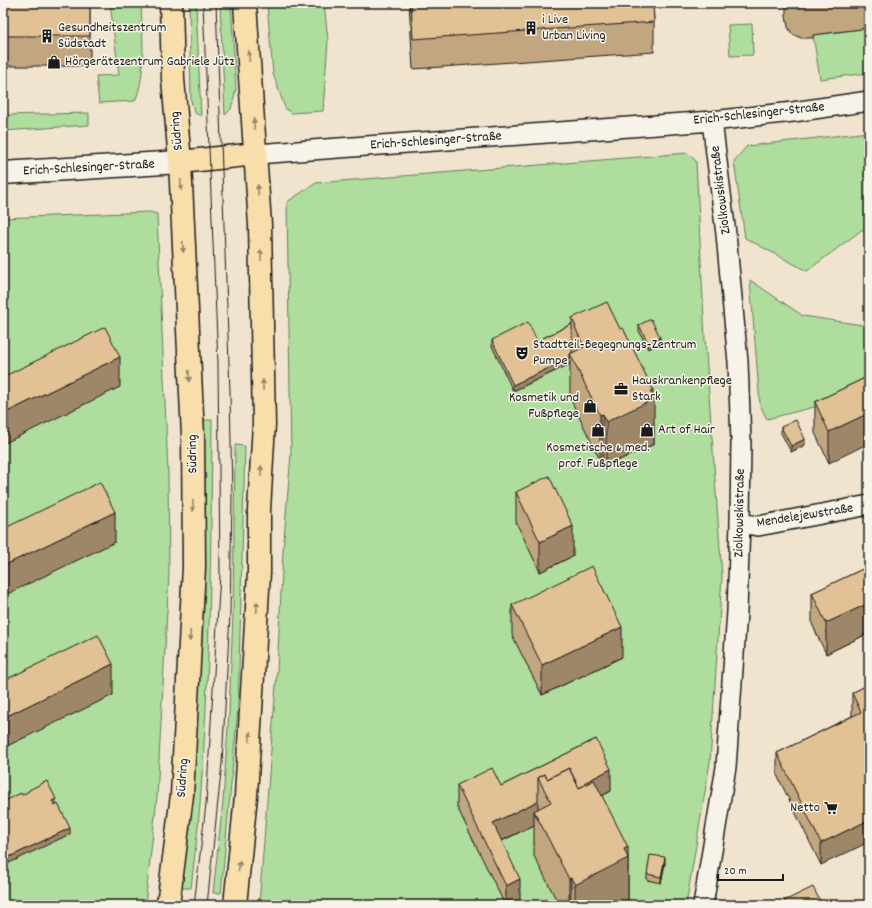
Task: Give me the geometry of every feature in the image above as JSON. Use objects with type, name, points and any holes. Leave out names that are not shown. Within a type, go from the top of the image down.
[{"type":"main road","name":"Südring","points":[[168,905],[182,795],[194,567],[193,436],[180,162],[173,80],[171,3]]},
{"type":"main road","points":[[235,905],[246,796],[259,572],[259,510],[264,424],[260,225],[245,3]]},
{"type":"main road","name":"Erich-Schlesinger-Straße","points":[[180,162],[256,154]]},
{"type":"street","name":"Erich-Schlesinger-Straße","points":[[256,154],[712,121],[869,101]]},
{"type":"street","name":"Ziolkowskistraße","points":[[703,905],[726,767],[737,612],[741,441],[738,362],[726,234],[712,121]]},
{"type":"street","name":"Erich-Schlesinger-Straße","points":[[3,173],[180,162]]},
{"type":"street","name":"Mendelejewstraße","points":[[740,523],[758,526],[869,505]]},
{"type":"green space","points":[[110,3],[141,3],[143,53],[139,91],[135,101],[99,103],[96,76],[119,75]]},
{"type":"green space","points":[[189,3],[196,3],[201,116],[195,113],[191,101]]},
{"type":"green space","points":[[220,3],[231,3],[236,90],[231,109],[225,115]]},
{"type":"green space","points":[[267,3],[324,3],[328,40],[323,111],[291,113],[285,108],[273,74]]},
{"type":"green space","points":[[752,24],[753,55],[730,56],[728,25]]},
{"type":"green space","points":[[869,28],[869,73],[820,79],[813,35]]},
{"type":"green space","points":[[89,113],[89,125],[3,131],[3,115]]},
{"type":"green space","points":[[869,132],[869,243],[863,229],[807,271],[745,238],[734,161],[747,146]]},
{"type":"green space","points":[[688,153],[696,161],[705,339],[722,576],[710,762],[686,905],[259,905],[277,671],[283,551],[291,454],[287,202],[316,183]]},
{"type":"green space","points":[[150,212],[157,214],[168,472],[169,574],[157,797],[145,905],[3,905],[3,218]]},
{"type":"green space","points":[[750,280],[803,316],[869,326],[869,382],[818,406],[767,419],[760,405]]},
{"type":"green space","points":[[202,420],[212,420],[206,708],[199,814],[191,888],[179,888]]},
{"type":"green space","points":[[235,445],[245,446],[238,708],[221,893],[213,893],[223,801],[229,712],[233,614]]},
{"type":"building","points":[[3,3],[90,3],[90,36],[3,36]]},
{"type":"building","points":[[411,3],[653,3],[654,22],[413,39]]},
{"type":"building","points":[[607,302],[620,329],[623,328],[653,390],[650,391],[654,399],[606,422],[603,414],[600,415],[570,354],[584,347],[572,318]]},
{"type":"building","points":[[651,319],[660,337],[648,343],[639,325]]},
{"type":"building","points":[[528,322],[537,341],[572,324],[572,353],[570,354],[570,358],[513,385],[492,340]]},
{"type":"building","points":[[105,327],[120,357],[3,414],[3,377]]},
{"type":"building","points":[[869,376],[869,413],[829,432],[815,402]]},
{"type":"building","points":[[796,420],[805,439],[791,446],[781,427]]},
{"type":"building","points":[[549,476],[573,526],[540,542],[516,492]]},
{"type":"building","points":[[100,482],[115,512],[3,566],[3,529]]},
{"type":"building","points":[[592,566],[622,627],[542,665],[512,605]]},
{"type":"building","points":[[869,566],[869,603],[826,623],[812,593]]},
{"type":"building","points":[[98,635],[113,664],[3,718],[3,681]]},
{"type":"building","name":"Netto","points":[[869,684],[869,820],[821,843],[777,753],[861,712],[852,693]]},
{"type":"building","points":[[596,739],[611,769],[584,783],[585,785],[579,788],[569,768],[547,779],[545,774],[538,778],[538,801],[493,823],[520,879],[506,886],[457,785],[492,768],[501,786]]},
{"type":"building","points":[[569,768],[579,788],[594,780],[628,847],[624,849],[628,858],[575,885],[571,878],[569,879],[534,811],[551,802],[538,778],[545,774],[547,779]]},
{"type":"building","points":[[47,781],[56,799],[52,801],[55,806],[58,804],[70,828],[3,860],[3,802],[21,793],[22,795]]},
{"type":"building","points":[[650,855],[665,857],[661,877],[647,874]]},
{"type":"building","points":[[813,887],[822,905],[785,905],[784,901]]},
{"type":"tram line","points":[[194,905],[206,804],[220,575],[218,363],[203,3]]},
{"type":"tram line","points":[[207,905],[222,763],[230,614],[232,497],[230,392],[216,3]]},
{"type":"place","name":"i Live Urban Living","points":[[531,28]]},
{"type":"place","name":"Gesundheitszentrum Südstadt","points":[[47,36]]},
{"type":"place","name":"Hörgerätezentrum Gabriele Jütz","points":[[54,62]]},
{"type":"place","name":"Stadtteil-Begegnungs-Zentrum Pumpe","points":[[522,353]]},
{"type":"place","name":"Hauskrankenpflege Stark","points":[[621,389]]},
{"type":"place","name":"Kosmetik und Fußpflege","points":[[590,406]]},
{"type":"place","name":"Kosmetische & med. prof. Fußpflege","points":[[598,430]]},
{"type":"place","name":"Art of Hair","points":[[647,430]]},
{"type":"place","name":"Netto","points":[[831,808]]}]
